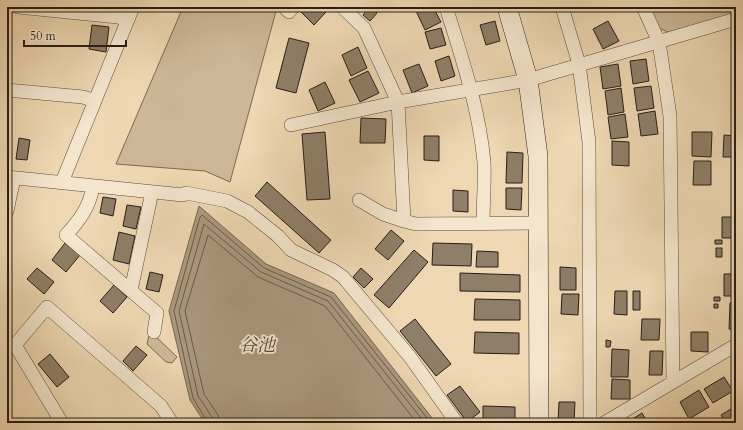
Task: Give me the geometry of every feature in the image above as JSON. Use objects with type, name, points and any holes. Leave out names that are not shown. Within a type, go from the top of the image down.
[{"type":"street","points":[[18,7],[118,17],[128,20]]},
{"type":"street","points":[[62,182],[133,7]]},
{"type":"street","points":[[284,7],[289,12],[292,7]]},
{"type":"street","points":[[342,7],[364,28],[398,102],[404,221]]},
{"type":"street","points":[[446,7],[472,90],[484,164],[483,224]]},
{"type":"street","points":[[506,7],[528,80],[538,156],[539,423]]},
{"type":"street","points":[[562,7],[579,64],[589,142],[590,423]]},
{"type":"street","points":[[643,7],[659,42],[670,116],[673,382]]},
{"type":"street","points":[[291,125],[398,102],[528,80],[736,19]]},
{"type":"street","points":[[7,90],[83,97],[95,101]]},
{"type":"street","points":[[7,211],[11,177],[183,195],[186,193],[227,201],[248,212],[278,236],[291,250],[333,270],[343,277],[410,358],[457,423]]},
{"type":"street","points":[[92,186],[91,198],[86,209],[66,235],[157,313],[154,332]]},
{"type":"street","points":[[131,290],[152,192]]},
{"type":"street","points":[[359,200],[383,214],[416,224],[538,223]]},
{"type":"street","points":[[62,423],[11,346],[47,307],[161,406],[172,423]]},
{"type":"street","points":[[604,423],[736,345]]},
{"type":"shaded area","points":[[183,7],[273,7],[276,11],[230,182],[205,171],[116,164]]},
{"type":"shaded area","points":[[650,7],[736,7],[736,14],[670,33],[659,28]]},
{"type":"shaded area","points":[[150,331],[177,357],[172,363],[166,362],[147,344]]},
{"type":"water","name":"谷池","points":[[199,206],[266,264],[334,293],[436,423],[205,423],[190,400],[169,311]]},
{"type":"building","points":[[302,7],[320,7],[326,12],[314,25],[299,10]]},
{"type":"building","points":[[370,7],[377,13],[370,21],[363,15]]},
{"type":"building","points":[[420,7],[433,7],[441,22],[425,30],[415,9]]},
{"type":"building","points":[[495,21],[500,41],[486,45],[480,25]]},
{"type":"building","points":[[608,21],[619,41],[603,49],[593,29]]},
{"type":"building","points":[[92,25],[109,27],[106,52],[89,49]]},
{"type":"building","points":[[441,28],[446,45],[430,49],[425,32]]},
{"type":"building","points":[[289,38],[309,43],[296,93],[276,88]]},
{"type":"building","points":[[358,47],[367,68],[351,76],[342,55]]},
{"type":"building","points":[[449,56],[455,76],[441,81],[435,61]]},
{"type":"building","points":[[646,59],[649,81],[633,84],[630,61]]},
{"type":"building","points":[[419,64],[428,86],[412,93],[403,70]]},
{"type":"building","points":[[618,64],[621,86],[603,89],[600,67]]},
{"type":"building","points":[[368,71],[379,93],[360,102],[349,80]]},
{"type":"building","points":[[325,82],[335,103],[318,111],[309,90]]},
{"type":"building","points":[[651,86],[654,108],[637,111],[634,88]]},
{"type":"building","points":[[621,88],[624,112],[608,115],[605,91]]},
{"type":"building","points":[[655,111],[658,134],[641,136],[638,114]]},
{"type":"building","points":[[625,114],[628,137],[611,139],[608,117]]},
{"type":"building","points":[[361,118],[386,119],[385,143],[360,143]]},
{"type":"building","points":[[325,132],[330,199],[307,200],[302,134]]},
{"type":"building","points":[[692,132],[712,132],[711,157],[692,156]]},
{"type":"building","points":[[724,135],[736,136],[736,157],[723,157]]},
{"type":"building","points":[[424,136],[439,136],[439,161],[424,160]]},
{"type":"building","points":[[19,138],[30,140],[27,160],[16,159]]},
{"type":"building","points":[[612,141],[629,142],[629,166],[612,165]]},
{"type":"building","points":[[507,152],[523,153],[522,183],[506,183]]},
{"type":"building","points":[[694,161],[711,161],[711,185],[693,185]]},
{"type":"building","points":[[267,182],[331,240],[319,253],[255,196]]},
{"type":"building","points":[[506,188],[522,188],[521,210],[506,209]]},
{"type":"building","points":[[453,190],[468,191],[468,212],[453,211]]},
{"type":"building","points":[[103,197],[116,199],[113,216],[100,213]]},
{"type":"building","points":[[127,205],[141,207],[136,229],[123,226]]},
{"type":"building","points":[[722,217],[736,217],[736,238],[722,238]]},
{"type":"building","points":[[391,230],[404,241],[388,260],[375,249]]},
{"type":"building","points":[[119,232],[135,236],[129,264],[113,260]]},
{"type":"building","points":[[715,240],[722,240],[722,244],[715,244]]},
{"type":"building","points":[[65,243],[80,255],[66,272],[52,260]]},
{"type":"building","points":[[433,243],[472,244],[471,266],[432,265]]},
{"type":"building","points":[[716,248],[722,248],[722,257],[716,257]]},
{"type":"building","points":[[414,250],[428,262],[389,308],[374,295]]},
{"type":"building","points":[[477,251],[498,252],[498,267],[476,267]]},
{"type":"building","points":[[560,267],[576,268],[576,290],[560,290]]},
{"type":"building","points":[[37,268],[54,282],[44,294],[27,279]]},
{"type":"building","points":[[361,268],[373,279],[364,288],[353,277]]},
{"type":"building","points":[[150,272],[163,275],[159,292],[146,289]]},
{"type":"building","points":[[460,273],[520,275],[520,292],[460,291]]},
{"type":"building","points":[[724,274],[736,274],[736,296],[724,296]]},
{"type":"building","points":[[114,285],[127,297],[113,313],[100,301]]},
{"type":"building","points":[[615,291],[627,291],[627,315],[614,314]]},
{"type":"building","points":[[633,291],[640,291],[640,310],[633,310]]},
{"type":"building","points":[[562,294],[579,294],[578,315],[561,314]]},
{"type":"building","points":[[714,297],[720,297],[720,301],[714,301]]},
{"type":"building","points":[[475,299],[520,300],[520,320],[474,320]]},
{"type":"building","points":[[730,303],[736,303],[736,330],[729,329]]},
{"type":"building","points":[[714,304],[718,304],[718,308],[714,308]]},
{"type":"building","points":[[7,315],[12,323],[7,326]]},
{"type":"building","points":[[415,319],[451,364],[436,376],[400,331]]},
{"type":"building","points":[[642,319],[660,319],[659,340],[641,340]]},
{"type":"building","points":[[475,332],[519,333],[519,354],[474,353]]},
{"type":"building","points":[[691,332],[708,332],[708,352],[691,351]]},
{"type":"building","points":[[606,340],[611,341],[610,347],[606,347]]},
{"type":"building","points":[[136,346],[147,355],[133,371],[123,361]]},
{"type":"building","points":[[612,349],[629,350],[628,377],[611,377]]},
{"type":"building","points":[[650,351],[663,351],[662,375],[649,375]]},
{"type":"building","points":[[50,354],[69,377],[57,387],[38,364]]},
{"type":"building","points":[[724,377],[733,391],[713,403],[704,389]]},
{"type":"building","points":[[612,379],[630,380],[630,399],[611,399]]},
{"type":"building","points":[[460,386],[480,412],[467,422],[447,395]]},
{"type":"building","points":[[699,390],[709,407],[689,419],[680,402]]},
{"type":"building","points":[[559,402],[575,402],[574,422],[558,422]]},
{"type":"building","points":[[483,406],[515,407],[515,423],[483,423]]},
{"type":"building","points":[[736,406],[736,423],[726,423],[721,415]]},
{"type":"building","points":[[642,413],[648,423],[626,423]]}]
